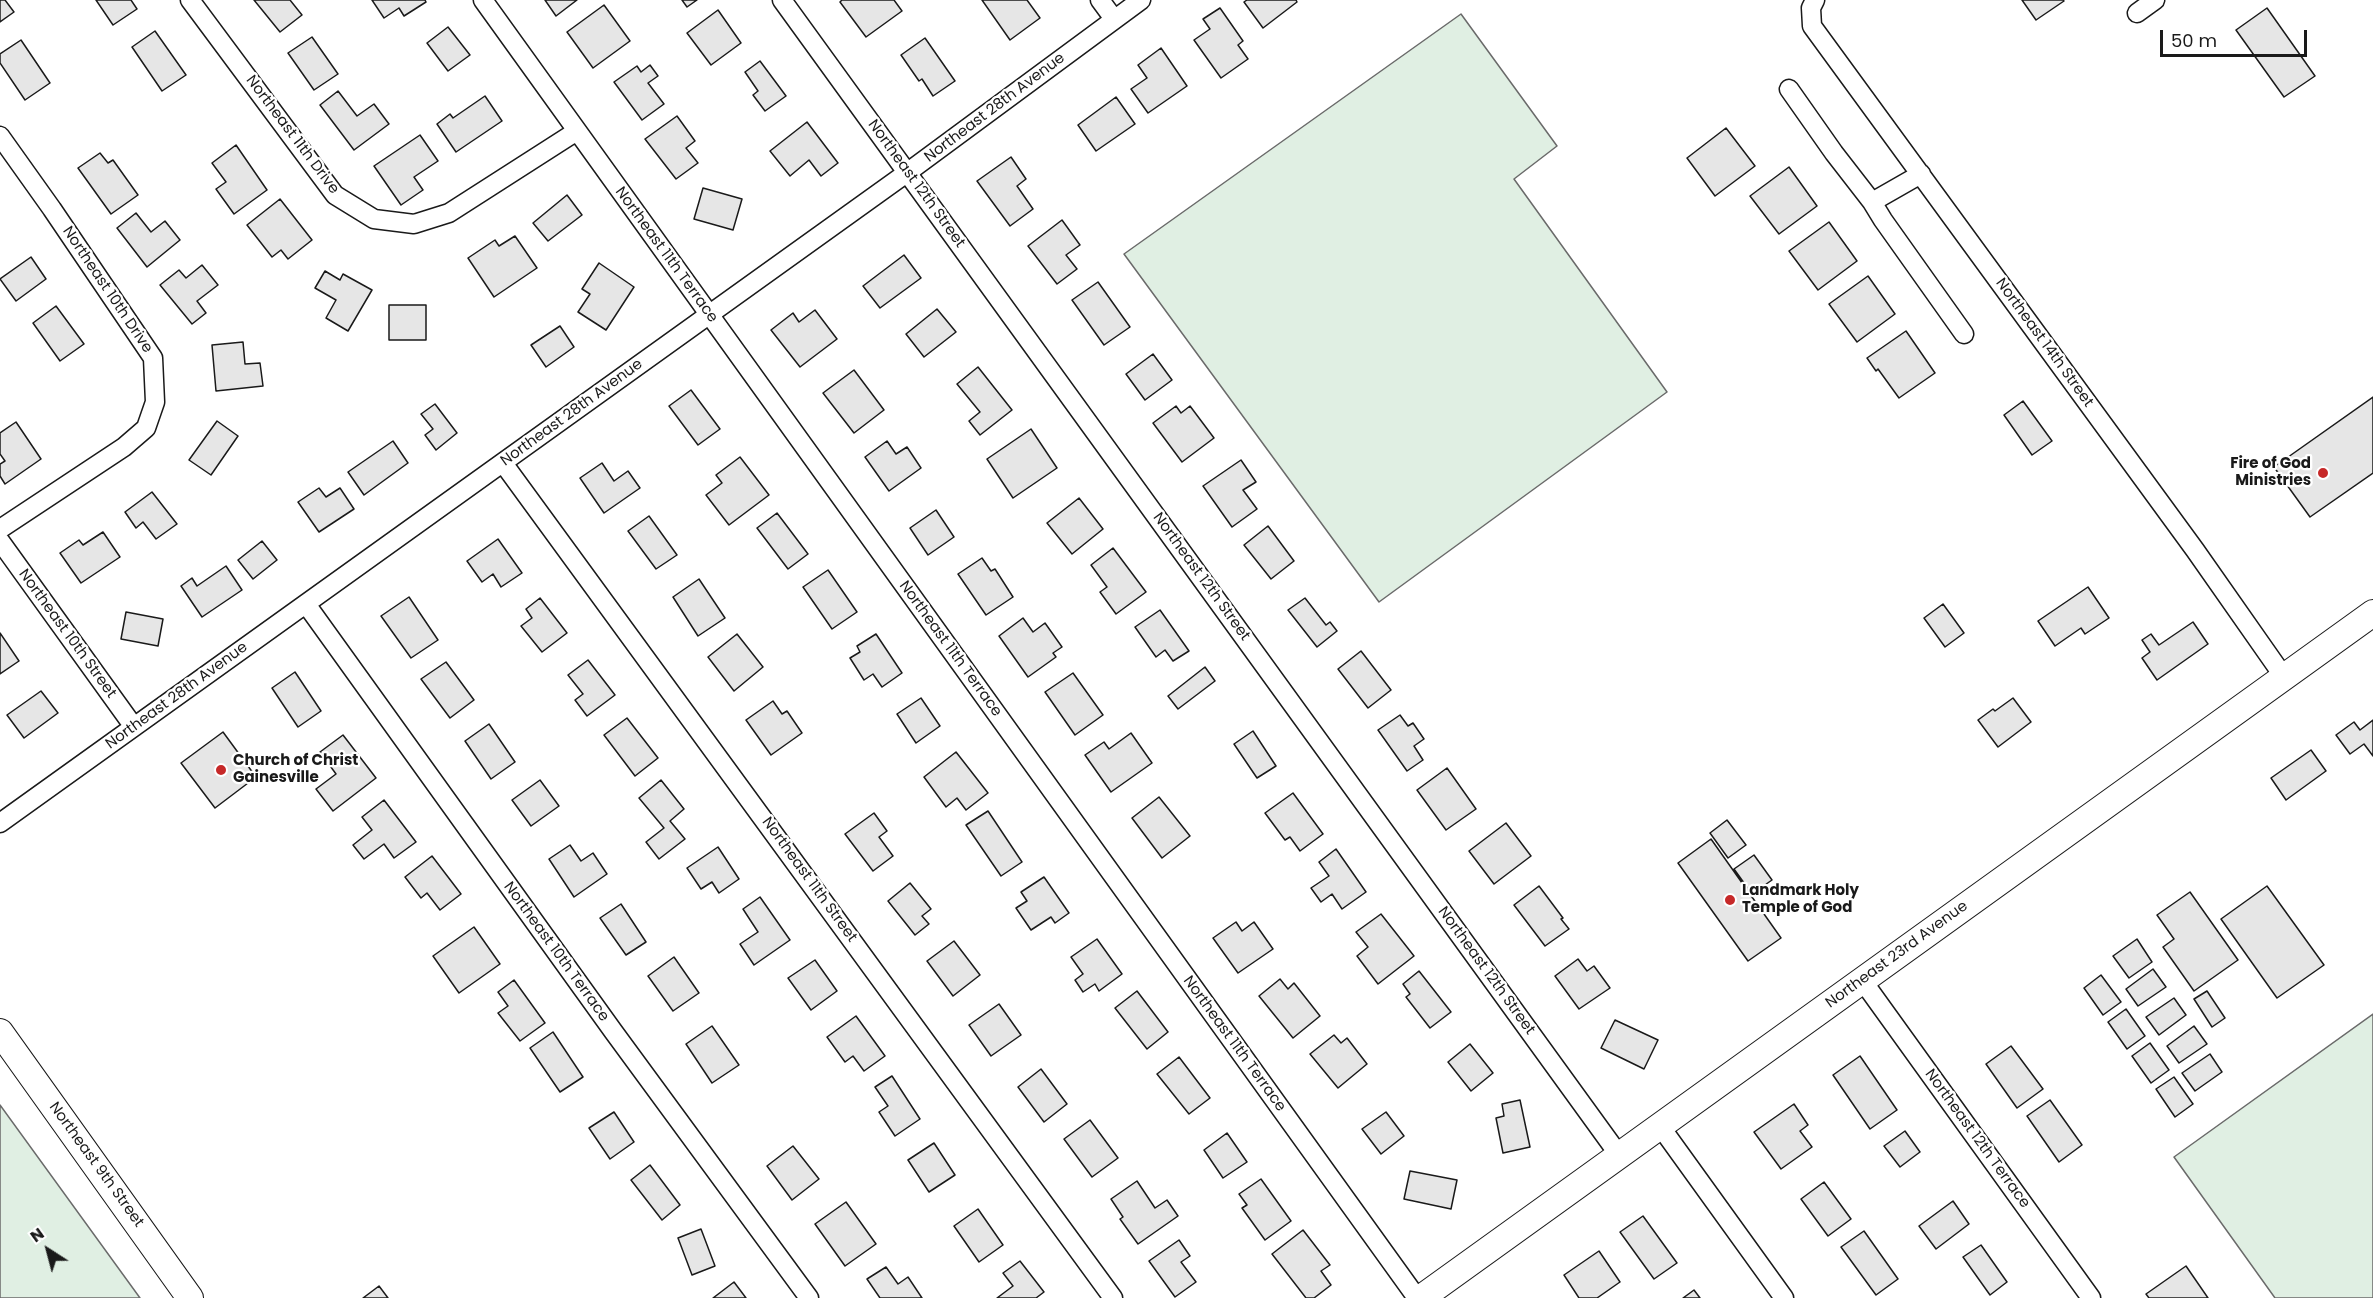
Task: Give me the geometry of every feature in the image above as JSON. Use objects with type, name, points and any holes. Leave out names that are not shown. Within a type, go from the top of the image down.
[{"type":"main road","name":"Northeast 23rd Avenue","points":[[1419,1298],[2373,613]]},
{"type":"main road","name":"Northeast 9th Street","points":[[0,1032],[190,1298]]},
{"type":"street","name":"Northeast 11th Drive","points":[[190,0],[335,195],[374,219],[414,224],[450,213],[577,131]]},
{"type":"street","name":"Northeast 11th Terrace","points":[[483,0],[1419,1298]]},
{"type":"street","name":"Northeast 12th Street","points":[[782,0],[1619,1155]]},
{"type":"street","points":[[1100,0],[1114,19]]},
{"type":"street","name":"Northeast 28th Avenue","points":[[0,823],[908,172],[1141,0]]},
{"type":"street","points":[[2137,13],[2155,0]]},
{"type":"street","name":"Northeast 14th Street","points":[[1813,4],[1812,26],[2284,677]]},
{"type":"street","points":[[1789,89],[1872,202],[1964,334]]},
{"type":"street","name":"Northeast 10th Drive","points":[[0,136],[153,358],[155,402],[147,428],[124,447],[0,530]]},
{"type":"street","points":[[1872,202],[1921,174]]},
{"type":"street","name":"Northeast 11th Street","points":[[503,463],[1113,1298]]},
{"type":"street","name":"Northeast 10th Street","points":[[0,541],[134,727]]},
{"type":"street","name":"Northeast 10th Terrace","points":[[306,604],[612,1031],[809,1298]]},
{"type":"street","name":"Northeast 12th Terrace","points":[[1862,980],[2091,1298]]},
{"type":"street","points":[[1660,1126],[1784,1298]]},
{"type":"green space","points":[[1461,14],[1557,146],[1514,179],[1667,392],[1379,602],[1124,254]]},
{"type":"green space","points":[[2373,1014],[2373,1298],[2275,1298],[2174,1157]]},
{"type":"green space","points":[[0,1105],[140,1298],[0,1298]]},
{"type":"building","points":[[0,0],[5,0],[14,12],[0,22]]},
{"type":"building","points":[[96,0],[131,0],[137,9],[113,25]]},
{"type":"building","points":[[254,0],[290,0],[302,15],[280,32]]},
{"type":"building","points":[[372,0],[425,0],[426,2],[404,16],[399,8],[384,18]]},
{"type":"building","points":[[545,0],[577,0],[556,16]]},
{"type":"building","points":[[682,0],[697,0],[687,7]]},
{"type":"building","points":[[842,0],[894,0],[902,11],[866,37],[840,2]]},
{"type":"building","points":[[982,0],[1027,0],[1040,18],[1010,40]]},
{"type":"building","points":[[1247,0],[1296,0],[1297,2],[1263,28],[1244,2]]},
{"type":"building","points":[[2022,0],[2063,0],[2064,1],[2036,20]]},
{"type":"building","points":[[604,5],[630,41],[593,68],[567,32]]},
{"type":"building","points":[[1220,8],[1243,41],[1238,45],[1248,59],[1221,78],[1194,40],[1210,29],[1203,19]]},
{"type":"building","points":[[2267,8],[2315,76],[2284,97],[2236,30]]},
{"type":"building","points":[[718,10],[741,43],[711,65],[687,33]]},
{"type":"building","points":[[448,27],[470,55],[448,71],[427,43]]},
{"type":"building","points":[[155,31],[186,75],[162,91],[132,47]]},
{"type":"building","points":[[312,37],[338,74],[314,90],[288,53]]},
{"type":"building","points":[[925,38],[955,81],[933,96],[922,79],[919,81],[901,55]]},
{"type":"building","points":[[21,40],[50,83],[25,100],[0,63],[0,54]]},
{"type":"building","points":[[1161,48],[1187,86],[1148,113],[1131,89],[1147,78],[1138,65]]},
{"type":"building","points":[[760,61],[786,96],[765,111],[753,95],[758,91],[745,72]]},
{"type":"building","points":[[650,65],[658,76],[648,83],[664,104],[642,120],[614,82],[637,66],[641,72]]},
{"type":"building","points":[[338,91],[357,116],[374,104],[389,124],[354,150],[320,105]]},
{"type":"building","points":[[485,96],[502,121],[456,152],[437,124],[450,114],[453,118]]},
{"type":"building","points":[[1116,97],[1135,124],[1096,151],[1078,125]]},
{"type":"building","points":[[677,116],[695,141],[686,148],[698,163],[676,179],[645,139]]},
{"type":"building","points":[[807,122],[838,163],[821,176],[809,160],[790,176],[770,151]]},
{"type":"building","points":[[1726,128],[1755,166],[1715,196],[1687,158]]},
{"type":"building","points":[[420,135],[438,161],[414,177],[423,190],[401,205],[374,166]]},
{"type":"building","points":[[236,145],[267,190],[234,214],[216,189],[226,182],[212,163]]},
{"type":"building","points":[[100,153],[108,163],[113,160],[138,195],[111,214],[78,168]]},
{"type":"building","points":[[1011,157],[1026,179],[1017,186],[1033,209],[1010,226],[977,181]]},
{"type":"building","points":[[1789,167],[1817,206],[1779,234],[1750,196]]},
{"type":"building","points":[[703,188],[742,199],[733,230],[694,219]]},
{"type":"building","points":[[567,195],[582,215],[548,241],[533,223]]},
{"type":"building","points":[[280,199],[312,240],[288,259],[281,250],[272,257],[247,225]]},
{"type":"building","points":[[136,213],[151,232],[165,221],[180,240],[147,267],[117,228]]},
{"type":"building","points":[[1062,220],[1080,245],[1066,255],[1077,269],[1057,284],[1028,246]]},
{"type":"building","points":[[1829,222],[1857,261],[1818,290],[1789,251]]},
{"type":"building","points":[[515,236],[537,268],[494,297],[468,258],[495,240],[499,246]]},
{"type":"building","points":[[904,255],[921,278],[880,308],[863,286]]},
{"type":"building","points":[[31,257],[46,279],[16,301],[0,279]]},
{"type":"building","points":[[599,263],[634,287],[606,330],[578,312],[590,294],[582,289]]},
{"type":"building","points":[[202,265],[218,285],[197,301],[206,313],[192,324],[160,285],[179,270],[186,278]]},
{"type":"building","points":[[325,271],[340,280],[343,274],[372,290],[348,331],[326,318],[336,300],[315,288]]},
{"type":"building","points":[[1868,276],[1895,314],[1857,342],[1829,304]]},
{"type":"building","points":[[1098,282],[1130,327],[1104,345],[1072,300]]},
{"type":"building","points":[[389,305],[426,305],[426,340],[389,340]]},
{"type":"building","points":[[56,306],[84,344],[60,361],[33,323]]},
{"type":"building","points":[[937,309],[956,332],[924,357],[906,334]]},
{"type":"building","points":[[815,310],[837,339],[800,367],[771,330],[793,313],[799,322]]},
{"type":"building","points":[[560,326],[574,347],[546,367],[531,345]]},
{"type":"building","points":[[1906,331],[1935,373],[1899,398],[1867,358]]},
{"type":"building","points":[[243,342],[245,364],[260,363],[263,386],[216,391],[212,345]]},
{"type":"building","points":[[1153,354],[1172,380],[1145,400],[1126,374]]},
{"type":"building","points":[[978,367],[1012,410],[980,435],[969,421],[980,412],[957,384]]},
{"type":"building","points":[[854,370],[884,410],[854,433],[823,393]]},
{"type":"building","points":[[691,390],[720,429],[698,445],[669,406]]},
{"type":"building","points":[[2373,397],[2373,473],[2310,517],[2274,467]]},
{"type":"building","points":[[2023,401],[2052,441],[2032,455],[2004,415]]},
{"type":"building","points":[[435,404],[457,433],[436,450],[425,435],[433,429],[421,414]]},
{"type":"building","points":[[1176,406],[1181,413],[1190,406],[1214,438],[1182,462],[1153,423]]},
{"type":"building","points":[[217,421],[238,436],[211,475],[189,460]]},
{"type":"building","points":[[16,422],[41,459],[5,484],[0,476],[0,464],[5,461],[0,454],[0,433]]},
{"type":"building","points":[[1031,429],[1057,468],[1013,498],[987,459]]},
{"type":"building","points":[[393,441],[408,463],[364,495],[348,472]]},
{"type":"building","points":[[887,441],[896,454],[907,447],[921,468],[889,491],[865,457]]},
{"type":"building","points":[[740,457],[769,495],[729,525],[706,495],[722,483],[716,475]]},
{"type":"building","points":[[1241,460],[1256,482],[1243,490],[1257,509],[1232,527],[1203,486]]},
{"type":"building","points":[[602,463],[614,481],[628,471],[640,488],[604,513],[580,478]]},
{"type":"building","points":[[319,488],[326,497],[340,488],[354,509],[319,532],[298,502]]},
{"type":"building","points":[[152,492],[177,524],[156,539],[143,522],[136,528],[125,512]]},
{"type":"building","points":[[1079,498],[1103,529],[1072,554],[1047,523]]},
{"type":"building","points":[[936,510],[954,537],[928,555],[910,528]]},
{"type":"building","points":[[777,513],[808,554],[788,569],[757,528]]},
{"type":"building","points":[[649,516],[677,555],[656,569],[628,531]]},
{"type":"building","points":[[1268,526],[1294,561],[1271,579],[1244,545]]},
{"type":"building","points":[[103,532],[120,557],[81,583],[60,553],[79,540],[83,545]]},
{"type":"building","points":[[498,539],[522,573],[501,587],[493,574],[482,582],[467,561]]},
{"type":"building","points":[[262,541],[277,560],[253,579],[238,560]]},
{"type":"building","points":[[1113,548],[1146,592],[1116,614],[1100,592],[1107,587],[1091,565]]},
{"type":"building","points":[[982,558],[991,571],[995,569],[1013,597],[986,615],[958,574]]},
{"type":"building","points":[[226,566],[242,590],[202,617],[181,586],[192,578],[197,586]]},
{"type":"building","points":[[828,570],[857,612],[832,629],[803,587]]},
{"type":"building","points":[[699,579],[725,618],[698,636],[673,597]]},
{"type":"building","points":[[2088,587],[2109,618],[2085,634],[2081,628],[2055,646],[2038,621]]},
{"type":"building","points":[[409,597],[438,640],[411,658],[381,616]]},
{"type":"building","points":[[540,598],[567,633],[542,652],[521,626],[532,618],[526,609]]},
{"type":"building","points":[[1305,598],[1326,625],[1330,622],[1337,631],[1317,647],[1288,610]]},
{"type":"building","points":[[1943,604],[1964,633],[1945,647],[1924,618]]},
{"type":"building","points":[[1160,610],[1189,651],[1173,661],[1165,650],[1156,657],[1135,627]]},
{"type":"building","points":[[126,612],[163,619],[158,646],[121,639]]},
{"type":"building","points":[[1023,618],[1033,632],[1045,623],[1062,647],[1053,653],[1056,657],[1028,677],[999,636]]},
{"type":"building","points":[[2193,622],[2208,644],[2157,680],[2142,658],[2150,652],[2142,640],[2151,634],[2159,645]]},
{"type":"building","points":[[0,633],[19,661],[0,674]]},
{"type":"building","points":[[737,634],[763,667],[734,691],[708,657]]},
{"type":"building","points":[[876,634],[902,673],[882,687],[873,674],[864,680],[850,658],[860,652],[857,646]]},
{"type":"building","points":[[1361,651],[1391,690],[1368,708],[1338,669]]},
{"type":"building","points":[[588,660],[615,695],[587,716],[575,700],[583,694],[568,675]]},
{"type":"building","points":[[446,662],[474,700],[450,718],[421,679]]},
{"type":"building","points":[[1205,667],[1215,681],[1178,709],[1168,696]]},
{"type":"building","points":[[295,672],[321,711],[298,727],[272,688]]},
{"type":"building","points":[[1073,673],[1103,715],[1075,735],[1045,692]]},
{"type":"building","points":[[41,691],[58,713],[24,738],[7,715]]},
{"type":"building","points":[[921,698],[940,726],[916,743],[897,714]]},
{"type":"building","points":[[2013,698],[2031,722],[1998,747],[1978,720]]},
{"type":"building","points":[[773,701],[782,714],[787,711],[802,733],[771,755],[746,720]]},
{"type":"building","points":[[1400,715],[1408,726],[1413,723],[1424,739],[1414,746],[1423,760],[1407,771],[1378,730]]},
{"type":"building","points":[[627,718],[658,758],[635,776],[604,735]]},
{"type":"building","points":[[2373,720],[2373,756],[2364,744],[2350,754],[2336,735],[2354,722],[2360,730]]},
{"type":"building","points":[[489,724],[515,762],[491,779],[465,741]]},
{"type":"building","points":[[1253,731],[1276,766],[1257,778],[1234,744]]},
{"type":"building","points":[[223,732],[256,777],[215,808],[181,763]]},
{"type":"building","points":[[1131,733],[1152,763],[1111,792],[1085,755],[1104,742],[1109,749]]},
{"type":"building","points":[[343,735],[376,778],[333,811],[316,789],[336,774],[320,752]]},
{"type":"building","points":[[2311,750],[2326,771],[2286,800],[2271,778]]},
{"type":"building","points":[[956,752],[988,793],[966,810],[957,798],[946,807],[924,777]]},
{"type":"building","points":[[1447,768],[1476,809],[1446,830],[1417,790]]},
{"type":"building","points":[[540,780],[559,806],[531,826],[512,800]]},
{"type":"building","points":[[661,780],[684,809],[670,821],[685,839],[659,859],[646,842],[664,828],[639,798]]},
{"type":"building","points":[[1293,793],[1323,834],[1300,851],[1290,837],[1285,840],[1265,813]]},
{"type":"building","points":[[1159,797],[1190,836],[1162,858],[1132,818]]},
{"type":"building","points":[[384,800],[416,842],[394,858],[384,844],[364,859],[353,845],[372,830],[362,817]]},
{"type":"building","points":[[988,811],[1022,862],[1001,876],[966,825]]},
{"type":"building","points":[[874,813],[887,831],[879,837],[893,856],[873,871],[845,834]]},
{"type":"building","points":[[1727,820],[1746,845],[1728,858],[1710,833]]},
{"type":"building","points":[[1506,823],[1531,856],[1494,884],[1469,851]]},
{"type":"building","name":"Landmark Holy Temple of God","points":[[1711,839],[1781,938],[1748,961],[1678,863]]},
{"type":"building","points":[[570,845],[581,861],[593,853],[607,874],[574,897],[549,859]]},
{"type":"building","points":[[718,847],[739,879],[719,893],[712,882],[701,889],[687,868]]},
{"type":"building","points":[[1336,849],[1366,892],[1342,909],[1332,894],[1321,902],[1311,888],[1329,876],[1319,862]]},
{"type":"building","points":[[1754,855],[1772,880],[1752,894],[1734,869]]},
{"type":"building","points":[[432,856],[461,894],[440,910],[427,893],[421,898],[405,877]]},
{"type":"building","points":[[1044,877],[1069,913],[1055,923],[1051,917],[1031,930],[1016,908],[1027,901],[1021,892]]},
{"type":"building","points":[[910,883],[931,909],[922,916],[929,924],[915,935],[888,901]]},
{"type":"building","points":[[1539,886],[1569,929],[1545,946],[1514,905]]},
{"type":"building","points":[[2267,886],[2324,965],[2277,998],[2221,919]]},
{"type":"building","points":[[2190,892],[2238,960],[2194,991],[2163,947],[2174,939],[2157,915]]},
{"type":"building","points":[[760,897],[790,940],[754,965],[740,944],[758,932],[743,909]]},
{"type":"building","points":[[621,904],[646,942],[626,955],[600,918]]},
{"type":"building","points":[[1381,914],[1414,956],[1378,984],[1357,956],[1368,947],[1356,932]]},
{"type":"building","points":[[1236,922],[1242,931],[1254,922],[1273,949],[1238,973],[1213,938]]},
{"type":"building","points":[[474,927],[500,964],[459,993],[433,956]]},
{"type":"building","points":[[1097,939],[1122,974],[1099,991],[1095,984],[1083,992],[1075,980],[1083,974],[1071,957]]},
{"type":"building","points":[[2137,939],[2152,962],[2129,978],[2113,956]]},
{"type":"building","points":[[954,941],[980,975],[953,996],[927,961]]},
{"type":"building","points":[[674,957],[699,993],[673,1011],[648,976]]},
{"type":"building","points":[[1578,959],[1587,971],[1594,966],[1610,988],[1579,1009],[1555,976]]},
{"type":"building","points":[[815,960],[837,991],[811,1010],[788,978]]},
{"type":"building","points":[[2153,969],[2166,987],[2138,1006],[2126,989]]},
{"type":"building","points":[[1419,971],[1451,1012],[1430,1028],[1406,997],[1410,994],[1403,984]]},
{"type":"building","points":[[2101,975],[2121,1002],[2103,1015],[2084,988]]},
{"type":"building","points":[[1280,979],[1288,989],[1294,983],[1320,1016],[1293,1038],[1259,996]]},
{"type":"building","points":[[514,980],[545,1023],[520,1041],[498,1013],[508,1006],[498,992]]},
{"type":"building","points":[[1137,991],[1168,1032],[1147,1049],[1115,1008]]},
{"type":"building","points":[[2207,991],[2225,1018],[2212,1027],[2194,999]]},
{"type":"building","points":[[2174,998],[2186,1015],[2159,1035],[2146,1017]]},
{"type":"building","points":[[999,1004],[1021,1035],[991,1056],[969,1025]]},
{"type":"building","points":[[2126,1009],[2145,1036],[2127,1049],[2108,1022]]},
{"type":"building","points":[[856,1016],[885,1056],[864,1071],[853,1056],[845,1062],[827,1037]]},
{"type":"building","points":[[1615,1020],[1658,1040],[1644,1069],[1601,1048]]},
{"type":"building","points":[[712,1026],[739,1065],[712,1083],[686,1044]]},
{"type":"building","points":[[2194,1026],[2207,1044],[2179,1063],[2167,1046]]},
{"type":"building","points":[[553,1032],[583,1077],[560,1092],[530,1048]]},
{"type":"building","points":[[1334,1035],[1341,1043],[1347,1038],[1367,1064],[1338,1088],[1310,1054]]},
{"type":"building","points":[[2150,1043],[2169,1070],[2151,1083],[2132,1056]]},
{"type":"building","points":[[1470,1044],[1493,1073],[1471,1091],[1448,1062]]},
{"type":"building","points":[[2011,1046],[2043,1089],[2017,1108],[1986,1064]]},
{"type":"building","points":[[2210,1054],[2222,1072],[2195,1091],[2182,1073]]},
{"type":"building","points":[[1860,1056],[1897,1110],[1870,1129],[1833,1075]]},
{"type":"building","points":[[1179,1057],[1210,1098],[1189,1114],[1157,1074]]},
{"type":"building","points":[[1041,1069],[1067,1104],[1044,1122],[1018,1087]]},
{"type":"building","points":[[892,1076],[920,1119],[895,1136],[879,1112],[888,1106],[875,1087]]},
{"type":"building","points":[[2174,1077],[2193,1104],[2175,1117],[2156,1089]]},
{"type":"building","points":[[1520,1100],[1530,1147],[1503,1153],[1496,1118],[1504,1116],[1502,1104]]},
{"type":"building","points":[[2050,1100],[2082,1145],[2059,1162],[2027,1116]]},
{"type":"building","points":[[1794,1104],[1808,1125],[1800,1131],[1812,1147],[1781,1169],[1754,1132]]},
{"type":"building","points":[[614,1112],[634,1142],[610,1159],[589,1128]]},
{"type":"building","points":[[1386,1112],[1404,1136],[1381,1154],[1362,1129]]},
{"type":"building","points":[[1090,1120],[1118,1158],[1092,1177],[1064,1139]]},
{"type":"building","points":[[1905,1131],[1920,1152],[1900,1167],[1884,1146]]},
{"type":"building","points":[[1227,1133],[1247,1162],[1223,1178],[1204,1150]]},
{"type":"building","points":[[934,1143],[955,1175],[929,1192],[908,1160]]},
{"type":"building","points":[[793,1146],[819,1179],[792,1200],[767,1166]]},
{"type":"building","points":[[650,1165],[680,1205],[662,1220],[631,1180]]},
{"type":"building","points":[[1410,1171],[1457,1180],[1451,1209],[1404,1199]]},
{"type":"building","points":[[1261,1179],[1291,1221],[1265,1240],[1242,1208],[1247,1205],[1239,1194]]},
{"type":"building","points":[[1137,1181],[1155,1208],[1167,1200],[1178,1216],[1138,1244],[1120,1219],[1123,1217],[1111,1199]]},
{"type":"building","points":[[1824,1182],[1851,1219],[1828,1236],[1801,1199]]},
{"type":"building","points":[[1953,1201],[1969,1224],[1936,1249],[1919,1226]]},
{"type":"building","points":[[846,1202],[876,1244],[845,1266],[815,1224]]},
{"type":"building","points":[[978,1209],[1003,1245],[979,1262],[954,1226]]},
{"type":"building","points":[[1643,1216],[1677,1263],[1654,1279],[1620,1232]]},
{"type":"building","points":[[701,1229],[715,1266],[692,1275],[678,1238]]},
{"type":"building","points":[[1303,1230],[1330,1265],[1321,1271],[1331,1285],[1314,1298],[1306,1298],[1272,1254]]},
{"type":"building","points":[[1864,1231],[1898,1279],[1876,1295],[1841,1247]]},
{"type":"building","points":[[1179,1240],[1190,1256],[1181,1262],[1196,1282],[1175,1297],[1149,1261]]},
{"type":"building","points":[[1981,1245],[2007,1282],[1990,1295],[1963,1257]]},
{"type":"building","points":[[1599,1251],[1620,1282],[1597,1298],[1579,1298],[1564,1275]]},
{"type":"building","points":[[1020,1261],[1044,1292],[1036,1298],[997,1298],[1013,1286],[1003,1273]]},
{"type":"building","points":[[2186,1266],[2208,1298],[2149,1298],[2146,1294]]},
{"type":"building","points":[[886,1267],[898,1284],[908,1277],[922,1298],[880,1298],[867,1279]]},
{"type":"building","points":[[734,1282],[746,1298],[713,1298]]},
{"type":"building","points":[[379,1286],[388,1298],[363,1298]]},
{"type":"building","points":[[1694,1290],[1700,1298],[1683,1298]]},
{"type":"place","name":"Fire of God Ministries","points":[[2323,473]]},
{"type":"place","name":"Church of Christ Gainesville","points":[[221,770]]},
{"type":"place","name":"Landmark Holy Temple of God","points":[[1730,900]]}]
